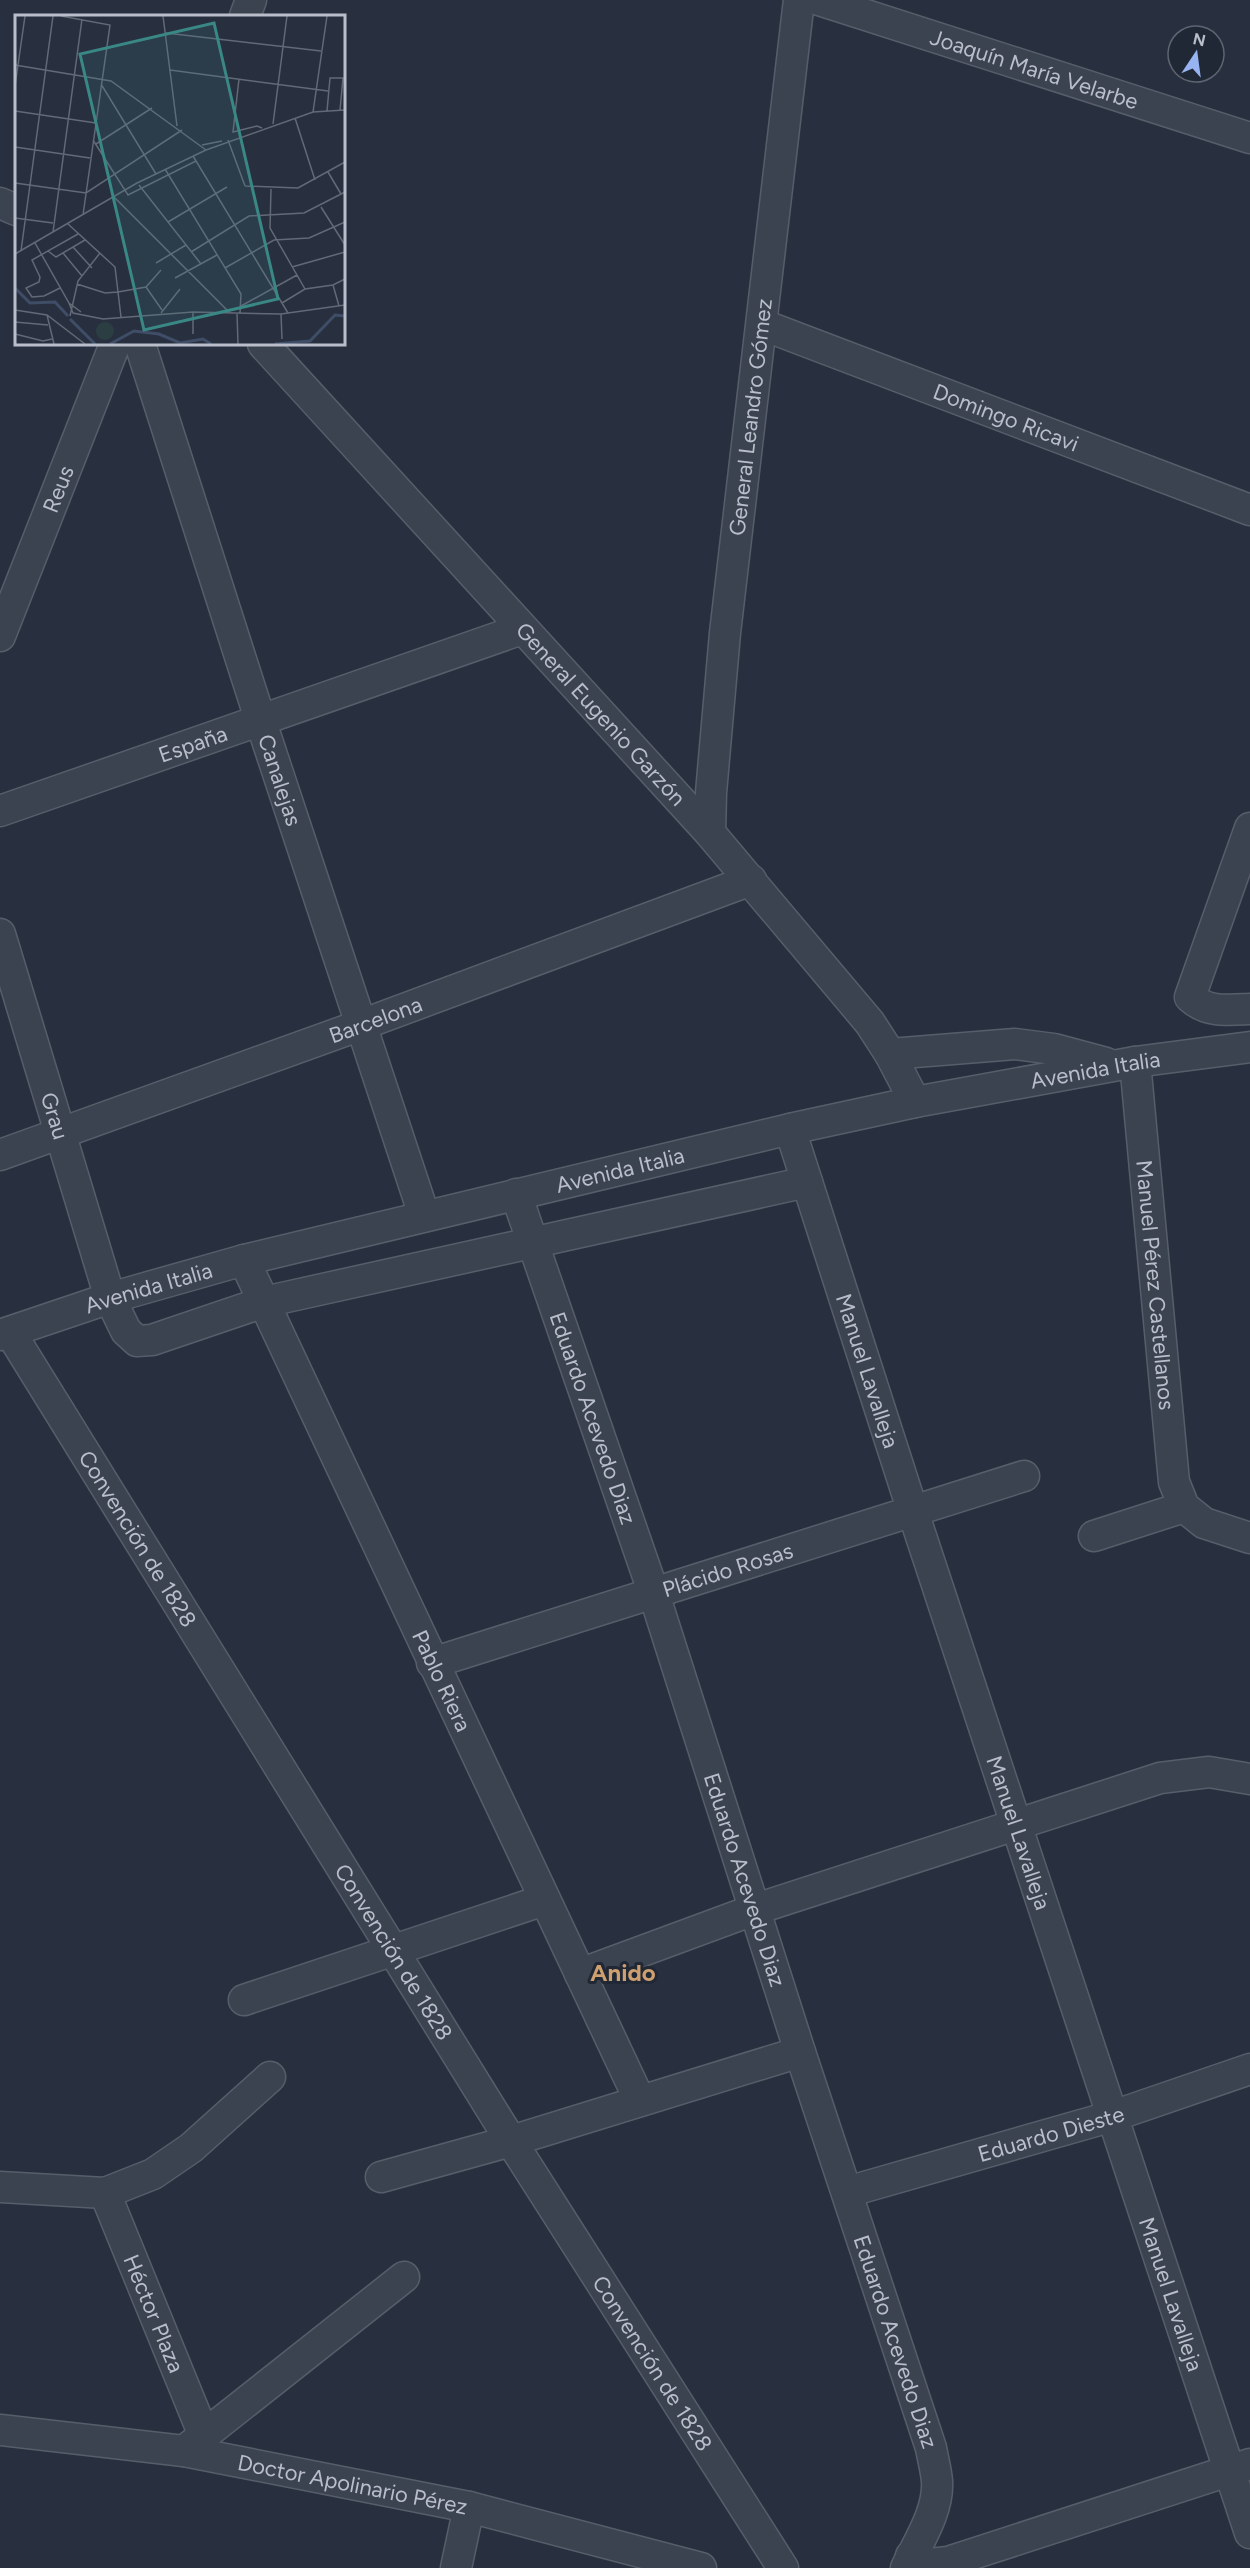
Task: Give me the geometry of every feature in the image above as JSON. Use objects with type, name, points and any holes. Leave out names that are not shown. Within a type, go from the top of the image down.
[{"type":"street","points":[[245,15],[251,0]]},
{"type":"street","name":"General Leandro Gómez","points":[[711,832],[711,793],[725,633],[763,325],[799,0]]},
{"type":"street","name":"Joaquín María Velarbe","points":[[819,0],[1250,138]]},
{"type":"street","points":[[0,203],[15,210]]},
{"type":"street","name":"Domingo Ricavi","points":[[763,325],[1250,510]]},
{"type":"street","name":"Reus","points":[[0,636],[115,345]]},
{"type":"street","name":"Canalejas","points":[[140,345],[261,722],[424,1215]]},
{"type":"street","name":"General Eugenio Garzón","points":[[264,345],[522,629],[711,832],[870,1023],[890,1054],[915,1102]]},
{"type":"street","name":"España","points":[[0,811],[261,722],[522,629]]},
{"type":"street","points":[[1250,828],[1190,997],[1199,1006],[1222,1011],[1250,1009]]},
{"type":"street","name":"Barcelona","points":[[0,1155],[361,1025],[751,880]]},
{"type":"street","name":"Grau","points":[[0,934],[110,1298],[126,1331],[137,1341],[152,1340],[264,1302]]},
{"type":"street","points":[[890,1054],[1015,1044],[1125,1063]]},
{"type":"street","name":"Avenida Italia","points":[[5,1334],[110,1298],[244,1260],[790,1129],[915,1102],[1125,1063],[1250,1047]]},
{"type":"street","name":"Manuel Pérez Castellanos","points":[[1125,1063],[1174,1482],[1184,1507]]},
{"type":"street","name":"Manuel Lavalleja","points":[[790,1129],[913,1512],[1113,2116],[1240,2467],[1250,2533]]},
{"type":"street","points":[[264,1302],[807,1182]]},
{"type":"street","name":"Eduardo Acevedo Diaz","points":[[516,1194],[654,1594],[800,2052],[931,2448],[937,2482],[929,2518],[909,2562]]},
{"type":"street","name":"Pablo Riera","points":[[244,1260],[640,2101]]},
{"type":"street","name":"Convención de 1828","points":[[5,1334],[511,2141],[783,2568]]},
{"type":"street","name":"Plácido Rosas","points":[[432,1663],[1024,1476]]},
{"type":"street","points":[[1094,1536],[1184,1507],[1204,1523],[1250,1538]]},
{"type":"street","points":[[580,1974],[756,1909],[1160,1778],[1209,1772],[1250,1779]]},
{"type":"street","points":[[244,2000],[544,1900]]},
{"type":"street","points":[[381,2177],[511,2141],[800,2052]]},
{"type":"street","name":"Eduardo Dieste","points":[[847,2192],[1113,2116],[1250,2069]]},
{"type":"street","points":[[0,2187],[105,2193],[153,2174],[191,2148],[270,2077]]},
{"type":"street","name":"Héctor Plaza","points":[[105,2193],[194,2442]]},
{"type":"street","points":[[194,2442],[404,2277]]},
{"type":"street","name":"Doctor Apolinario Pérez","points":[[0,2430],[194,2442],[469,2507],[701,2568]]},
{"type":"street","points":[[909,2562],[930,2564],[948,2562],[1240,2467]]},
{"type":"street","points":[[456,2568],[469,2507]]},
{"type":"district","name":"Anido","points":[[623,1972]]}]
